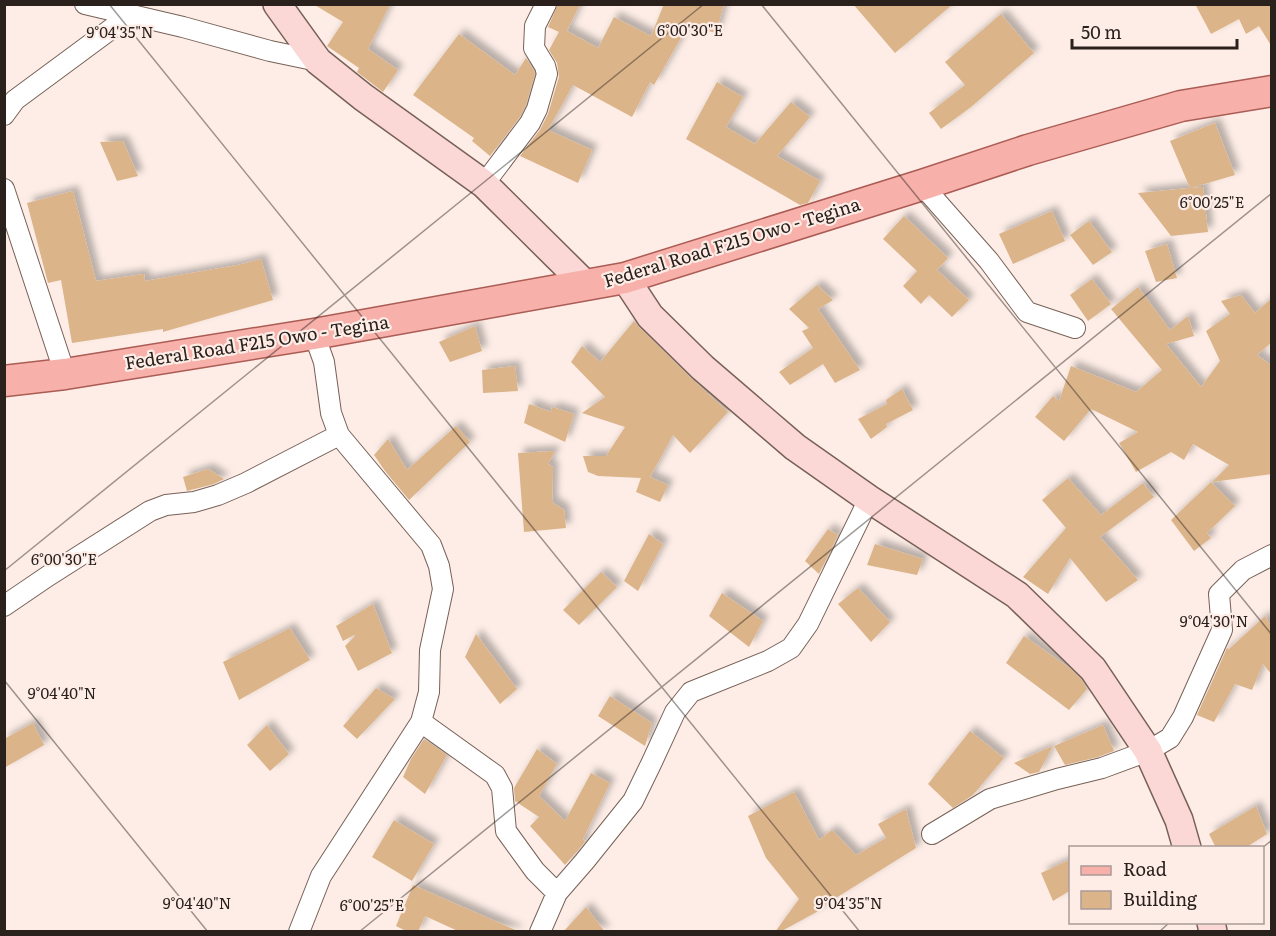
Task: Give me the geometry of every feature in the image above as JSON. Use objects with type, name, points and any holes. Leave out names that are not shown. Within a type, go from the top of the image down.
[{"type":"main road","name":"Federal Road F215 Owo - Tegina","points":[[4,381],[65,374],[314,334],[625,278],[1028,150],[1181,106],[1272,92]]},
{"type":"street","points":[[85,4],[318,61]]},
{"type":"street","points":[[277,4],[318,61],[363,97],[484,184],[586,285]]},
{"type":"street","points":[[484,184],[530,123],[537,109],[548,74],[534,48],[535,26],[546,4]]},
{"type":"street","points":[[4,115],[15,100],[130,15]]},
{"type":"street","points":[[922,185],[989,261],[1027,312],[1076,328]]},
{"type":"street","points":[[4,189],[65,374]]},
{"type":"street","points":[[625,278],[650,316],[703,368],[795,447],[1017,595],[1093,669],[1148,751],[1179,820],[1186,846]]},
{"type":"street","points":[[298,932],[321,876],[421,722],[429,692],[430,650],[443,589],[439,566],[431,545],[339,435],[331,413],[324,362],[314,334]]},
{"type":"street","points":[[4,606],[150,511],[218,495],[339,435]]},
{"type":"street","points":[[540,932],[557,893],[633,801],[675,712],[691,692],[768,662],[790,648],[808,624],[870,499]]},
{"type":"street","points":[[932,834],[990,799],[1102,768],[1148,751],[1170,738],[1183,717],[1222,630],[1219,594],[1244,570],[1272,555]]},
{"type":"street","points":[[421,722],[495,775],[502,788],[506,831],[535,871],[557,893]]},
{"type":"building","points":[[313,4],[390,4],[368,49],[398,70],[383,92],[357,72],[359,68],[327,46],[343,22]]},
{"type":"building","points":[[558,4],[580,4],[567,31],[598,48],[614,17],[651,36],[664,4],[724,4],[716,33],[686,25],[654,85],[650,82],[632,117],[573,85],[548,130],[592,150],[578,183],[520,156],[540,130],[548,114],[559,77],[557,63],[549,50],[559,32],[548,27]]},
{"type":"building","points":[[853,4],[953,4],[895,53]]},
{"type":"building","points":[[1195,4],[1272,4],[1272,47],[1259,26],[1246,34],[1239,19],[1211,34]]},
{"type":"building","points":[[1001,14],[1034,53],[971,107],[941,129],[929,113],[965,85],[945,62]]},
{"type":"building","points":[[459,34],[515,75],[526,58],[535,74],[520,117],[490,156],[472,141],[474,138],[413,95]]},
{"type":"building","points":[[717,82],[743,97],[726,127],[755,144],[791,102],[810,117],[777,156],[820,181],[808,203],[800,205],[686,139]]},
{"type":"building","points":[[1215,123],[1235,175],[1191,188],[1203,187],[1208,232],[1171,236],[1138,193],[1190,188],[1170,141]]},
{"type":"building","points":[[123,141],[138,176],[117,181],[100,142]]},
{"type":"building","points":[[73,191],[96,281],[144,274],[145,281],[261,259],[273,300],[163,332],[163,329],[72,343],[61,280],[48,283],[27,203]]},
{"type":"building","points":[[1052,211],[1065,241],[1013,264],[999,234]]},
{"type":"building","points":[[904,216],[948,258],[937,270],[969,300],[952,317],[929,295],[921,304],[903,286],[917,271],[883,239]]},
{"type":"building","points":[[1089,221],[1112,252],[1093,265],[1070,235]]},
{"type":"building","points":[[1167,244],[1177,278],[1156,282],[1145,251]]},
{"type":"building","points":[[1092,279],[1111,304],[1088,321],[1070,295]]},
{"type":"building","points":[[817,285],[833,300],[818,309],[860,370],[835,383],[823,364],[790,385],[779,372],[813,348],[802,331],[809,328],[789,309]]},
{"type":"building","points":[[1138,287],[1170,330],[1188,316],[1194,336],[1166,344],[1201,387],[1220,361],[1206,331],[1230,314],[1221,301],[1241,295],[1255,313],[1272,298],[1272,342],[1257,355],[1272,366],[1272,474],[1212,482],[1229,465],[1193,444],[1184,460],[1171,452],[1136,472],[1119,443],[1138,432],[1091,409],[1064,441],[1035,417],[1053,396],[1059,401],[1071,366],[1136,392],[1162,370],[1111,309]]},
{"type":"building","points":[[634,321],[728,412],[690,453],[673,435],[650,477],[668,485],[660,502],[636,492],[641,478],[598,476],[588,472],[583,456],[606,456],[625,427],[582,413],[605,397],[571,362],[582,346],[600,362]]},
{"type":"building","points":[[475,326],[482,351],[450,362],[439,342]]},
{"type":"building","points":[[515,366],[518,391],[483,393],[482,370]]},
{"type":"building","points":[[902,389],[913,410],[886,424],[887,427],[871,439],[858,419],[887,404],[886,400]]},
{"type":"building","points":[[529,404],[551,412],[552,407],[574,414],[565,442],[524,423]]},
{"type":"building","points":[[456,426],[470,442],[409,500],[374,455],[388,439],[407,470]]},
{"type":"building","points":[[555,451],[548,464],[553,467],[552,502],[564,510],[566,528],[524,532],[518,453]]},
{"type":"building","points":[[208,469],[224,479],[187,491],[183,477]]},
{"type":"building","points":[[1068,478],[1101,515],[1143,483],[1154,497],[1100,537],[1138,580],[1106,602],[1070,558],[1048,594],[1023,577],[1066,528],[1042,500]]},
{"type":"building","points":[[1211,482],[1235,506],[1207,533],[1211,538],[1194,551],[1171,520]]},
{"type":"building","points":[[828,529],[838,535],[819,574],[805,561]]},
{"type":"building","points":[[649,534],[663,544],[638,591],[624,581]]},
{"type":"building","points":[[875,544],[923,559],[917,575],[867,565]]},
{"type":"building","points":[[601,572],[617,587],[579,625],[563,610]]},
{"type":"building","points":[[858,588],[890,622],[871,642],[838,604]]},
{"type":"building","points":[[722,593],[763,621],[749,647],[709,616]]},
{"type":"building","points":[[373,604],[392,653],[358,671],[345,646],[355,636],[343,641],[336,626]]},
{"type":"building","points":[[1265,616],[1272,628],[1272,675],[1263,664],[1252,690],[1235,684],[1214,722],[1197,715],[1227,648],[1229,649]]},
{"type":"building","points":[[290,628],[310,660],[239,700],[223,662]]},
{"type":"building","points":[[476,634],[517,689],[500,704],[465,657]]},
{"type":"building","points":[[1024,636],[1071,669],[1081,679],[1087,689],[1069,710],[1006,663]]},
{"type":"building","points":[[376,688],[395,699],[357,739],[343,726]]},
{"type":"building","points":[[610,696],[652,723],[645,746],[598,716]]},
{"type":"building","points":[[33,723],[44,745],[4,768],[4,739]]},
{"type":"building","points":[[267,725],[289,754],[270,771],[247,745]]},
{"type":"building","points":[[1103,725],[1114,751],[1065,765],[1054,746]]},
{"type":"building","points":[[970,731],[1004,758],[973,795],[953,808],[928,784]]},
{"type":"building","points":[[424,739],[447,755],[425,794],[403,777]]},
{"type":"building","points":[[1053,746],[1039,772],[1030,774],[1014,763]]},
{"type":"building","points":[[537,749],[557,764],[539,796],[565,821],[591,773],[610,783],[583,839],[585,842],[565,865],[530,826],[539,817],[515,801],[514,788]]},
{"type":"building","points":[[794,792],[819,840],[832,830],[856,855],[886,838],[878,824],[906,809],[916,848],[823,906],[824,908],[780,932],[775,932],[799,899],[766,858],[748,816]]},
{"type":"building","points":[[1256,806],[1267,834],[1248,846],[1215,846],[1209,834]]},
{"type":"building","points":[[394,820],[434,844],[412,881],[372,857]]},
{"type":"building","points":[[1069,860],[1069,891],[1053,901],[1041,873]]},
{"type":"building","points":[[413,885],[520,932],[460,932],[425,916],[418,932],[408,932],[396,926]]},
{"type":"building","points":[[586,907],[605,932],[563,932]]}]
